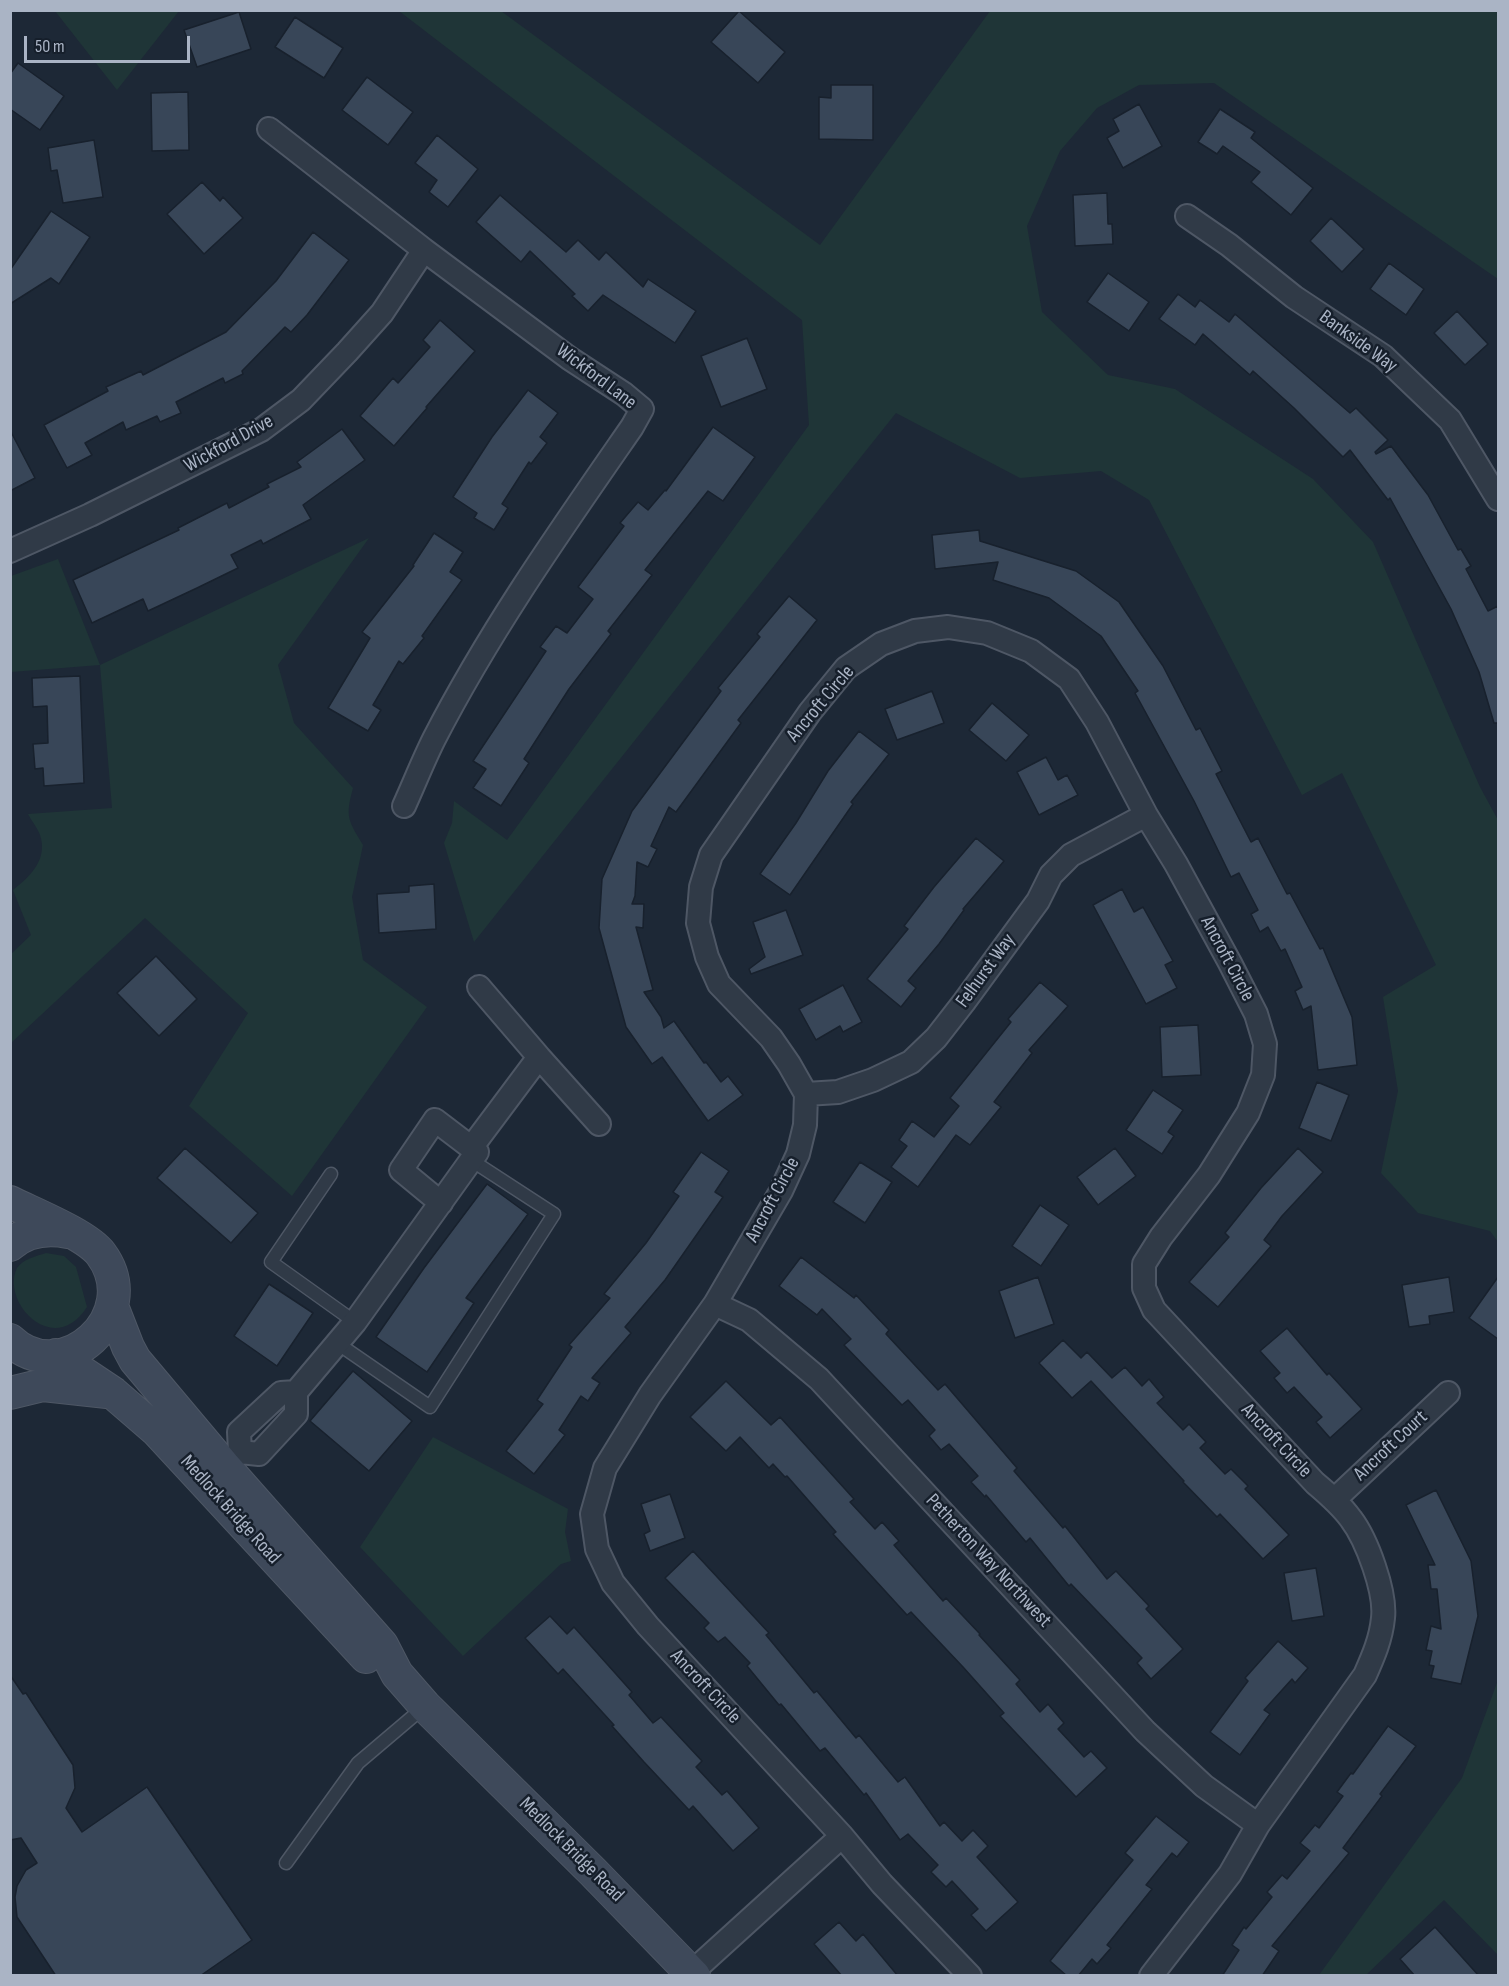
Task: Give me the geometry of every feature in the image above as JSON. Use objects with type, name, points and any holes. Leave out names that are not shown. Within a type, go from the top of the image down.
[{"type":"main road","name":"Medlock Bridge Road","points":[[10,1202],[88,1241],[101,1254],[110,1270],[114,1288],[107,1321],[98,1335],[86,1345],[71,1352],[56,1355],[32,1353],[10,1340]]},
{"type":"main road","name":"Medlock Bridge Road","points":[[10,1245],[17,1239],[34,1232],[53,1229],[71,1233]]},
{"type":"main road","name":"Medlock Bridge Road","points":[[112,1306],[135,1360],[223,1467],[382,1645],[397,1674],[425,1706],[593,1872],[692,1974]]},
{"type":"main road","name":"Medlock Bridge Road","points":[[56,1355],[113,1393],[157,1431],[223,1467]]},
{"type":"main road","points":[[10,1393],[44,1385],[113,1393]]},
{"type":"street","name":"Wickford Lane","points":[[269,129],[424,250],[569,358],[624,394],[642,410],[479,658],[433,740],[404,806]]},
{"type":"street","name":"Bankside Way","points":[[1187,216],[1229,245],[1294,297],[1383,356],[1450,420],[1498,499]]},
{"type":"street","name":"Wickford Drive","points":[[10,551],[90,515],[261,430],[301,400],[347,352],[382,313],[424,250]]},
{"type":"street","name":"Ancroft Circle","points":[[969,1976],[882,1884],[842,1836],[648,1626],[613,1583],[597,1549],[592,1514],[605,1467],[650,1395],[715,1304],[781,1191],[798,1154],[805,1125],[806,1094],[789,1064],[771,1038],[719,984],[707,957],[698,923],[701,887],[711,855],[810,712],[846,668],[881,644],[915,631],[948,627],[987,633],[1031,651],[1069,679],[1097,722],[1256,1014],[1265,1044],[1263,1074],[1248,1113],[1209,1176],[1161,1237],[1143,1264],[1144,1288],[1154,1310],[1315,1484],[1352,1520],[1380,1585],[1384,1617],[1377,1649],[1365,1675],[1258,1825],[1230,1874],[1151,1976]]},
{"type":"street","name":"Felhurst Way","points":[[806,1094],[838,1092],[873,1080],[911,1062],[936,1038],[964,1002],[1038,901],[1051,875],[1071,855],[1146,815]]},
{"type":"street","points":[[479,987],[599,1124]]},
{"type":"street","points":[[223,1467],[259,1454],[296,1414],[296,1392],[355,1322],[441,1203],[471,1154],[539,1057]]},
{"type":"street","points":[[441,1203],[401,1170],[435,1120],[471,1154]]},
{"type":"street","name":"Petherton Way Northwest","points":[[715,1304],[749,1320],[819,1379],[1145,1731],[1204,1786],[1258,1825]]},
{"type":"street","name":"Ancroft Court","points":[[1334,1500],[1448,1393]]},
{"type":"street","points":[[692,1974],[842,1836]]},
{"type":"lane","points":[[337,1343],[430,1407],[554,1214],[471,1154]]},
{"type":"lane","points":[[331,1174],[271,1262],[355,1322]]},
{"type":"lane","points":[[286,1863],[358,1763],[425,1706]]},
{"type":"green space","points":[[55,11],[179,11],[117,90]]},
{"type":"green space","points":[[399,11],[501,11],[820,245],[990,11],[1498,11],[1498,279],[1214,83],[1139,85],[1097,108],[1060,151],[1027,226],[1042,312],[1108,375],[1175,389],[1313,479],[1373,542],[1480,787],[1498,820],[1498,1242],[1490,1231],[1418,1213],[1381,1173],[1398,1091],[1383,997],[1436,965],[1342,773],[1302,795],[1149,500],[1101,471],[1020,478],[896,413],[474,942],[444,843],[452,823],[454,801],[507,840],[809,425],[802,320]]},
{"type":"green space","points":[[369,538],[278,665],[294,723],[353,788],[349,818],[363,845],[352,897],[363,960],[427,1007],[292,1196],[189,1106],[248,1013],[145,918],[11,1043],[11,954],[31,935],[13,890],[32,873],[42,852],[40,835],[28,814],[112,808],[100,665]]},
{"type":"green space","points":[[58,559],[100,665],[11,672],[11,576]]},
{"type":"green space","points":[[46,1253],[64,1256],[76,1267],[87,1307],[74,1322],[60,1328],[46,1326],[33,1320],[23,1309],[16,1296],[14,1282],[17,1268],[26,1260]]},
{"type":"green space","points":[[433,1437],[568,1509],[565,1532],[571,1561],[561,1564],[463,1656],[360,1547]]},
{"type":"green space","points":[[1498,1680],[1498,1955],[1444,1900],[1366,1975],[1319,1975],[1462,1778]]},
{"type":"building","points":[[739,11],[785,52],[758,83],[711,42]]},
{"type":"building","points":[[239,12],[251,49],[197,67],[184,30]]},
{"type":"building","points":[[295,17],[343,48],[324,78],[275,47]]},
{"type":"building","points":[[18,63],[64,96],[40,130],[10,109],[10,74]]},
{"type":"building","points":[[367,77],[413,112],[388,145],[342,110]]},
{"type":"building","points":[[831,85],[873,85],[873,140],[819,139],[819,97],[831,98]]},
{"type":"building","points":[[188,92],[189,150],[152,151],[151,93]]},
{"type":"building","points":[[1139,104],[1162,146],[1123,168],[1107,138],[1119,131],[1113,119]]},
{"type":"building","points":[[1220,109],[1255,132],[1251,138],[1313,188],[1291,215],[1251,182],[1260,172],[1223,146],[1217,154],[1198,142]]},
{"type":"building","points":[[437,135],[478,169],[448,207],[429,192],[437,180],[415,163]]},
{"type":"building","points":[[94,140],[103,197],[63,203],[57,170],[51,171],[48,148]]},
{"type":"building","points":[[202,182],[220,201],[223,197],[243,218],[204,254],[167,214]]},
{"type":"building","points":[[1107,193],[1108,224],[1112,224],[1113,244],[1075,246],[1073,195]]},
{"type":"building","points":[[500,195],[566,252],[578,240],[599,260],[606,252],[643,287],[648,279],[696,311],[675,343],[603,295],[588,311],[572,296],[575,294],[530,251],[521,262],[476,222]]},
{"type":"building","points":[[51,211],[90,237],[59,284],[51,278],[10,304],[10,270]]},
{"type":"building","points":[[1331,218],[1364,249],[1342,272],[1310,241]]},
{"type":"building","points":[[313,232],[349,260],[291,332],[285,327],[242,371],[243,374],[225,383],[223,378],[176,402],[181,413],[160,422],[157,416],[126,430],[123,422],[85,443],[92,455],[67,468],[44,425],[108,391],[106,387],[141,371],[143,375],[226,332],[276,281]]},
{"type":"building","points":[[1389,263],[1424,289],[1406,315],[1370,289]]},
{"type":"building","points":[[1108,273],[1149,302],[1129,331],[1087,302]]},
{"type":"building","points":[[1178,294],[1195,307],[1200,300],[1229,322],[1235,314],[1350,413],[1356,408],[1388,440],[1375,452],[1376,454],[1391,446],[1428,495],[1458,550],[1461,549],[1471,566],[1466,569],[1488,611],[1498,606],[1498,723],[1494,723],[1479,672],[1451,609],[1390,498],[1388,500],[1350,450],[1343,457],[1253,371],[1250,375],[1203,334],[1195,345],[1159,319]]},
{"type":"building","points":[[1457,311],[1488,344],[1465,365],[1434,333]]},
{"type":"building","points":[[440,320],[475,351],[394,446],[360,416],[393,378],[398,383],[430,347],[423,340]]},
{"type":"building","points":[[747,338],[767,389],[721,407],[701,356]]},
{"type":"building","points":[[528,390],[558,413],[540,437],[547,443],[531,464],[529,462],[502,504],[508,508],[494,530],[474,518],[477,513],[453,497],[492,437]]},
{"type":"building","points":[[713,427],[755,457],[723,501],[708,491],[645,570],[652,575],[608,631],[611,634],[569,689],[524,759],[529,763],[501,806],[473,788],[486,769],[473,761],[546,651],[540,647],[556,626],[567,633],[593,599],[578,587],[624,526],[620,523],[638,502],[648,510],[666,491]]},
{"type":"building","points":[[342,429],[365,460],[303,505],[311,519],[263,544],[261,540],[231,555],[238,568],[197,588],[148,611],[143,599],[92,623],[73,580],[179,530],[178,528],[227,503],[229,508],[269,487],[267,484],[301,467],[297,462]]},
{"type":"building","points":[[10,430],[35,478],[10,491]]},
{"type":"building","points":[[979,530],[980,541],[1076,571],[1119,602],[1163,666],[1196,730],[1200,728],[1222,771],[1216,774],[1251,842],[1258,838],[1287,894],[1290,893],[1320,949],[1323,948],[1352,1017],[1357,1065],[1318,1070],[1311,1006],[1303,1010],[1295,991],[1302,987],[1285,949],[1281,951],[1268,927],[1260,932],[1251,914],[1258,910],[1239,873],[1231,877],[1194,801],[1135,693],[1138,691],[1101,636],[1049,598],[993,580],[998,562],[935,569],[932,535]]},
{"type":"building","points":[[434,533],[463,552],[450,572],[462,580],[422,636],[424,638],[403,664],[399,661],[373,705],[381,710],[368,731],[328,708],[370,638],[362,632],[414,566]]},
{"type":"building","points":[[789,596],[817,620],[738,720],[741,723],[676,812],[669,807],[651,846],[657,849],[648,867],[637,862],[635,896],[632,904],[644,904],[643,928],[636,927],[653,990],[644,992],[661,1017],[664,1028],[674,1021],[704,1063],[706,1062],[721,1082],[728,1076],[743,1095],[708,1121],[662,1057],[652,1064],[626,1027],[599,928],[602,879],[632,811],[721,691],[718,688],[760,637],[757,634]]},
{"type":"building","points":[[80,676],[84,783],[44,786],[43,768],[35,769],[33,744],[48,743],[47,706],[33,707],[32,678]]},
{"type":"building","points":[[932,691],[944,723],[897,740],[885,709]]},
{"type":"building","points":[[992,703],[1029,735],[1006,761],[969,730]]},
{"type":"building","points":[[859,731],[889,754],[851,802],[853,804],[790,895],[760,874],[796,823],[828,771]]},
{"type":"building","points":[[1046,757],[1058,780],[1067,775],[1078,795],[1039,815],[1017,772]]},
{"type":"building","points":[[976,838],[1004,861],[963,909],[939,944],[908,981],[916,988],[901,1007],[867,979],[908,929],[904,926],[934,887]]},
{"type":"building","points":[[434,884],[436,929],[379,933],[377,894],[409,892],[409,886]]},
{"type":"building","points":[[1122,889],[1134,912],[1143,907],[1173,961],[1165,965],[1177,988],[1146,1004],[1093,905]]},
{"type":"building","points":[[786,910],[803,955],[751,974],[749,969],[765,957],[753,922]]},
{"type":"building","points":[[156,956],[197,999],[159,1036],[117,993]]},
{"type":"building","points":[[1040,982],[1068,1006],[1029,1050],[1032,1053],[994,1102],[1001,1107],[970,1145],[956,1135],[918,1187],[891,1167],[907,1146],[899,1140],[912,1121],[934,1137],[959,1106],[950,1098],[1011,1022],[1008,1019]]},
{"type":"building","points":[[843,985],[862,1022],[843,1032],[840,1026],[816,1040],[799,1009]]},
{"type":"building","points":[[1198,1025],[1201,1075],[1162,1077],[1160,1027]]},
{"type":"building","points":[[1317,1082],[1349,1095],[1331,1141],[1299,1128]]},
{"type":"building","points":[[1153,1090],[1183,1110],[1168,1132],[1174,1136],[1162,1154],[1126,1130]]},
{"type":"building","points":[[185,1148],[258,1213],[231,1243],[157,1178]]},
{"type":"building","points":[[1115,1148],[1136,1176],[1098,1205],[1077,1177]]},
{"type":"building","points":[[1298,1148],[1323,1172],[1282,1216],[1264,1240],[1271,1246],[1218,1307],[1189,1282],[1229,1237],[1225,1233],[1261,1188]]},
{"type":"building","points":[[701,1152],[729,1171],[715,1192],[723,1197],[665,1280],[625,1327],[631,1333],[592,1378],[600,1383],[588,1401],[581,1396],[559,1430],[565,1435],[534,1474],[506,1451],[543,1404],[537,1400],[572,1347],[569,1345],[610,1298],[604,1294],[646,1243],[679,1196],[673,1192]]},
{"type":"building","points":[[860,1162],[892,1182],[865,1223],[833,1202]]},
{"type":"building","points":[[487,1184],[528,1214],[466,1298],[474,1303],[427,1372],[376,1337]]},
{"type":"building","points":[[1040,1205],[1069,1225],[1041,1266],[1012,1246]]},
{"type":"building","points":[[801,1257],[854,1298],[856,1295],[889,1330],[886,1334],[938,1390],[945,1384],[1017,1468],[1014,1471],[1063,1528],[1065,1526],[1107,1579],[1116,1571],[1149,1606],[1146,1609],[1183,1649],[1151,1679],[1137,1663],[1142,1658],[1071,1584],[1069,1586],[1030,1538],[1026,1542],[986,1495],[985,1497],[971,1482],[978,1476],[949,1444],[941,1450],[929,1436],[935,1430],[908,1400],[902,1405],[844,1345],[851,1339],[822,1309],[817,1315],[779,1286]]},
{"type":"building","points":[[1038,1277],[1054,1324],[1015,1338],[999,1291]]},
{"type":"building","points":[[1449,1277],[1454,1312],[1429,1316],[1430,1324],[1409,1327],[1402,1285]]},
{"type":"building","points":[[1498,1277],[1498,1339],[1469,1318]]},
{"type":"building","points":[[269,1284],[313,1313],[277,1366],[234,1336]]},
{"type":"building","points":[[1287,1328],[1327,1375],[1329,1373],[1362,1409],[1330,1438],[1316,1422],[1322,1417],[1294,1387],[1287,1393],[1274,1378],[1280,1373],[1260,1351]]},
{"type":"building","points":[[1063,1340],[1081,1358],[1087,1352],[1112,1378],[1125,1367],[1142,1386],[1149,1379],[1164,1397],[1157,1403],[1183,1430],[1189,1424],[1206,1442],[1200,1448],[1225,1474],[1231,1469],[1248,1486],[1245,1489],[1289,1535],[1263,1559],[1220,1514],[1217,1517],[1183,1482],[1091,1381],[1072,1398],[1039,1363]]},
{"type":"building","points":[[353,1371],[412,1421],[369,1471],[310,1421]]},
{"type":"building","points":[[726,1381],[771,1425],[780,1417],[854,1499],[850,1502],[875,1529],[882,1522],[899,1541],[894,1545],[943,1601],[946,1598],[980,1634],[1020,1680],[1016,1684],[1040,1712],[1048,1704],[1064,1723],[1058,1729],[1084,1757],[1091,1751],[1107,1768],[1076,1797],[1000,1716],[1004,1713],[963,1667],[911,1612],[907,1615],[833,1534],[836,1532],[787,1476],[785,1477],[773,1464],[769,1468],[740,1437],[726,1451],[690,1417]]},
{"type":"building","points":[[1436,1490],[1471,1561],[1478,1616],[1461,1684],[1431,1678],[1434,1666],[1429,1665],[1432,1651],[1426,1650],[1431,1626],[1441,1629],[1437,1589],[1431,1589],[1428,1565],[1435,1565],[1406,1505]]},
{"type":"building","points":[[670,1494],[685,1538],[650,1551],[644,1534],[650,1531],[641,1504]]},
{"type":"building","points":[[693,1551],[769,1633],[766,1635],[814,1693],[817,1691],[856,1738],[859,1735],[898,1782],[905,1777],[940,1826],[944,1822],[962,1841],[973,1830],[988,1846],[977,1857],[1018,1902],[986,1931],[971,1915],[978,1909],[952,1881],[946,1887],[931,1872],[938,1865],[908,1834],[900,1840],[866,1793],[864,1795],[825,1748],[820,1751],[781,1704],[779,1705],[747,1666],[750,1663],[725,1637],[718,1642],[704,1628],[709,1623],[665,1578]]},
{"type":"building","points":[[1316,1568],[1324,1616],[1292,1621],[1284,1573]]},
{"type":"building","points":[[550,1616],[567,1634],[574,1627],[632,1692],[629,1695],[653,1723],[661,1717],[702,1761],[696,1767],[722,1795],[727,1791],[759,1828],[733,1851],[693,1806],[689,1810],[644,1762],[563,1669],[558,1674],[525,1638]]},
{"type":"building","points":[[1278,1641],[1308,1668],[1295,1683],[1292,1679],[1264,1710],[1270,1714],[1240,1755],[1210,1732],[1248,1681],[1245,1678]]},
{"type":"building","points":[[10,1675],[23,1694],[26,1693],[73,1765],[75,1788],[66,1808],[82,1832],[147,1787],[252,1940],[200,1976],[56,1976],[17,1917],[15,1897],[17,1886],[26,1870],[37,1863],[21,1838],[10,1840]]},
{"type":"building","points":[[1388,1726],[1416,1746],[1343,1848],[1349,1853],[1272,1946],[1279,1951],[1262,1976],[1222,1976],[1239,1950],[1232,1945],[1244,1927],[1246,1929],[1272,1897],[1267,1892],[1282,1875],[1287,1879],[1310,1851],[1300,1843],[1315,1825],[1319,1828],[1343,1796],[1337,1792]]},
{"type":"building","points":[[1156,1816],[1189,1842],[1177,1857],[1172,1853],[1146,1885],[1152,1889],[1107,1945],[1111,1948],[1097,1964],[1092,1959],[1078,1976],[1067,1976],[1050,1961],[1133,1860],[1125,1853]]},
{"type":"building","points":[[839,1922],[856,1941],[863,1934],[898,1976],[842,1976],[814,1944]]},
{"type":"building","points":[[1435,1927],[1479,1976],[1415,1976],[1400,1959]]}]
